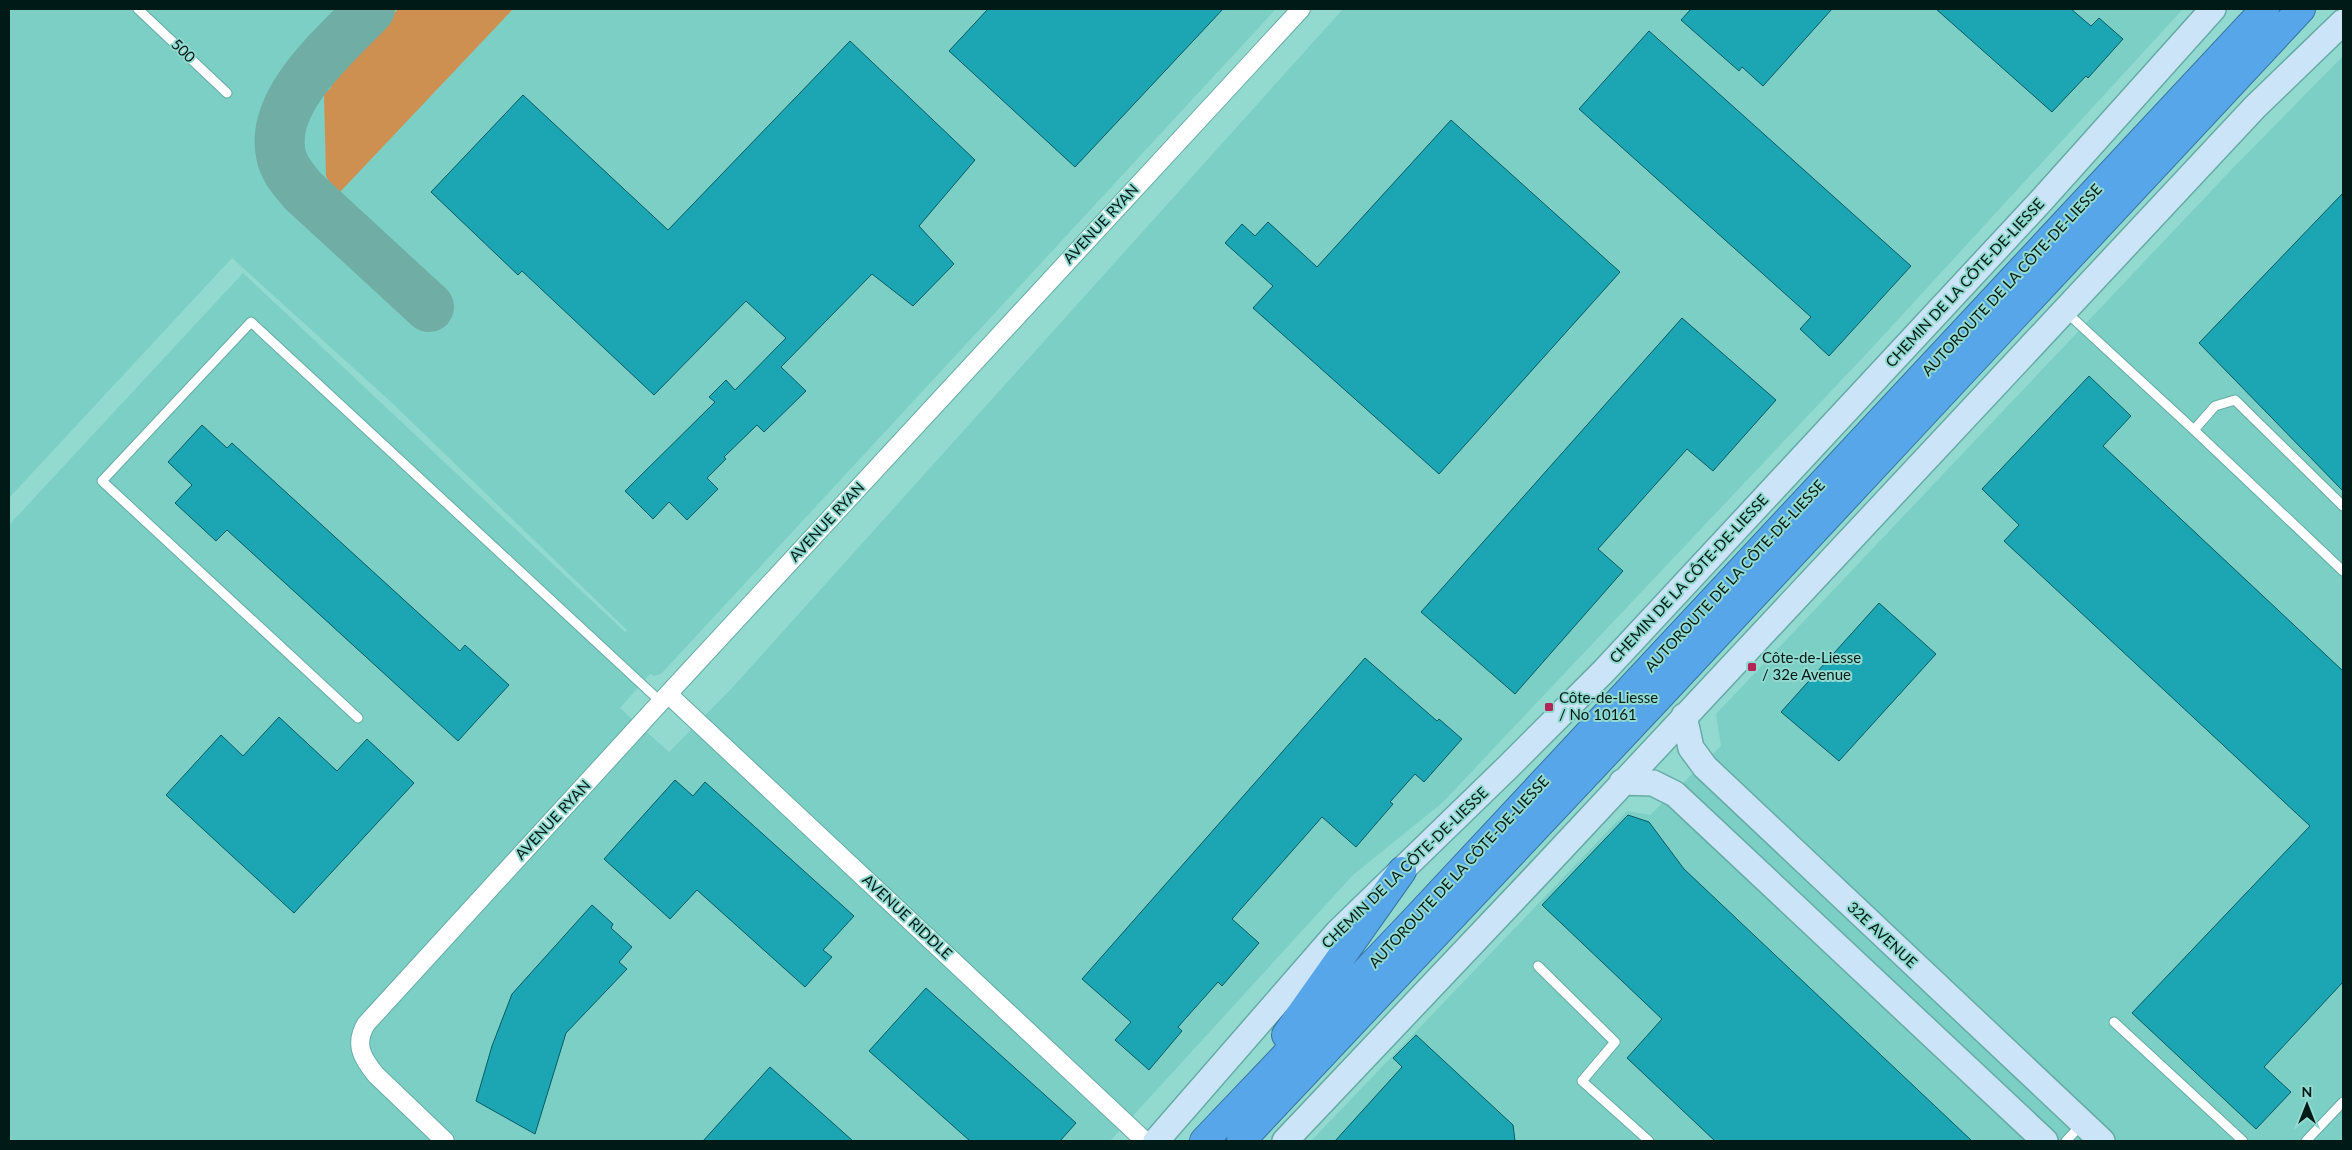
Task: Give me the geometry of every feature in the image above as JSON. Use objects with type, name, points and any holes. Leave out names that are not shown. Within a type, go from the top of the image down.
[{"type":"highway","name":"AUTOROUTE DE LA CÔTE-DE-LIESSE","points":[[1204,1141],[1409,926],[2265,9]]},
{"type":"highway","name":"AUTOROUTE DE LA CÔTE-DE-LIESSE","points":[[1241,1141],[1673,683],[2301,9]]},
{"type":"highway","points":[[1236,1107],[1402,871]]},
{"type":"main road","name":"CHEMIN DE LA CÔTE-DE-LIESSE","points":[[1156,1141],[1301,972],[1338,932],[1604,671],[2040,202],[2213,9]]},
{"type":"main road","points":[[1285,1141],[2255,107],[2343,22]]},
{"type":"main road","name":"32E AVENUE","points":[[1684,716],[1691,748],[1705,768],[2102,1141]]},
{"type":"main road","points":[[1622,782],[1653,783],[1675,794],[2037,1134],[2056,1097]]},
{"type":"street","name":"AVENUE RYAN","points":[[445,1141],[376,1075],[362,1054],[361,1032],[375,1012],[1301,9]]},
{"type":"street","name":"AVENUE RIDDLE","points":[[664,698],[1145,1141]]},
{"type":"lane","name":"500","points":[[138,9],[228,93]]},
{"type":"lane","points":[[2064,310],[2194,430],[2343,572]]},
{"type":"lane","points":[[358,718],[102,482],[251,322],[664,698]]},
{"type":"lane","points":[[2194,430],[2215,406],[2235,400],[2343,506]]},
{"type":"lane","points":[[1538,966],[1615,1042],[1582,1081],[1649,1141]]},
{"type":"lane","points":[[2114,1022],[2243,1141]]},
{"type":"lane","points":[[2306,1141],[2343,1102]]},
{"type":"lane","points":[[2066,1141],[2083,1123]]},
{"type":"shaded area","points":[[9,9],[1276,9],[661,674],[654,676],[650,674],[620,708],[669,752],[732,688],[1343,9],[2183,9],[1870,350],[1442,803],[1353,875],[1110,1141],[9,1141],[9,525],[243,273],[625,632],[627,630],[390,401],[232,258],[9,498]]},
{"type":"shaded area","points":[[398,9],[513,9],[340,192],[330,183],[326,176],[324,94],[331,88],[330,82]]},
{"type":"shaded area","points":[[2343,56],[2343,1141],[1311,1141],[1627,811],[1650,815],[1721,746],[1716,714],[2232,169]]},
{"type":"building","points":[[988,9],[1223,9],[1075,167],[949,51]]},
{"type":"building","points":[[1691,9],[1832,9],[1763,86],[1742,67],[1739,71],[1681,20]]},
{"type":"building","points":[[1936,9],[2071,9],[2091,26],[2099,18],[2123,39],[2088,78],[2086,76],[2052,112]]},
{"type":"building","points":[[1649,31],[1911,266],[1829,356],[1800,329],[1811,317],[1579,109]]},
{"type":"building","points":[[850,41],[975,160],[919,226],[954,264],[913,306],[872,274],[781,367],[806,391],[764,432],[757,425],[724,457],[726,459],[707,478],[718,489],[687,520],[669,502],[653,519],[625,491],[715,402],[709,397],[726,380],[735,390],[786,338],[746,301],[654,395],[522,271],[518,275],[431,192],[523,95],[668,230]]},
{"type":"building","points":[[1451,120],[1620,272],[1439,474],[1253,308],[1273,286],[1225,243],[1242,224],[1255,236],[1268,222],[1317,267]]},
{"type":"building","points":[[2343,193],[2343,491],[2199,343]]},
{"type":"building","points":[[1682,318],[1776,400],[1713,471],[1687,449],[1598,549],[1623,571],[1515,694],[1421,612]]},
{"type":"building","points":[[2089,376],[2131,416],[2103,446],[2343,671],[2343,982],[2264,1067],[2291,1092],[2256,1129],[2132,1013],[2310,826],[2004,541],[2019,525],[1982,489]]},
{"type":"building","points":[[202,425],[227,448],[232,443],[460,651],[465,645],[509,685],[458,741],[227,530],[216,541],[175,503],[192,485],[168,462]]},
{"type":"building","points":[[1879,603],[1936,654],[1839,761],[1781,712]]},
{"type":"building","points":[[1365,658],[1437,721],[1439,719],[1462,739],[1424,782],[1415,774],[1390,802],[1393,804],[1356,847],[1322,817],[1232,919],[1259,943],[1222,986],[1218,982],[1178,1027],[1182,1031],[1149,1070],[1115,1040],[1131,1022],[1082,979]]},
{"type":"building","points":[[279,717],[337,771],[367,739],[414,783],[294,913],[166,795],[221,735],[243,756]]},
{"type":"building","points":[[675,780],[693,796],[705,782],[854,916],[823,950],[832,957],[805,987],[697,890],[670,919],[604,859]]},
{"type":"building","points":[[1628,815],[1649,822],[1684,869],[1972,1141],[1715,1141],[1627,1058],[1662,1019],[1542,905]]},
{"type":"building","points":[[592,905],[613,924],[611,928],[632,947],[619,962],[627,969],[566,1033],[535,1134],[476,1101],[492,1046],[512,994]]},
{"type":"building","points":[[926,988],[1076,1123],[1060,1141],[970,1141],[869,1051]]},
{"type":"building","points":[[1416,1035],[1513,1125],[1515,1141],[1335,1141],[1402,1067],[1393,1058]]},
{"type":"building","points":[[770,1067],[853,1141],[703,1141]]},
{"type":"taxiway","points":[[370,9],[323,57],[295,94],[285,114],[280,134],[281,155],[287,170],[303,191],[429,307]]},
{"type":"place","name":"Côte-de-Liesse / 32e Avenue","points":[[1752,667]]},
{"type":"place","name":"Côte-de-Liesse / No 10161","points":[[1549,707]]}]
